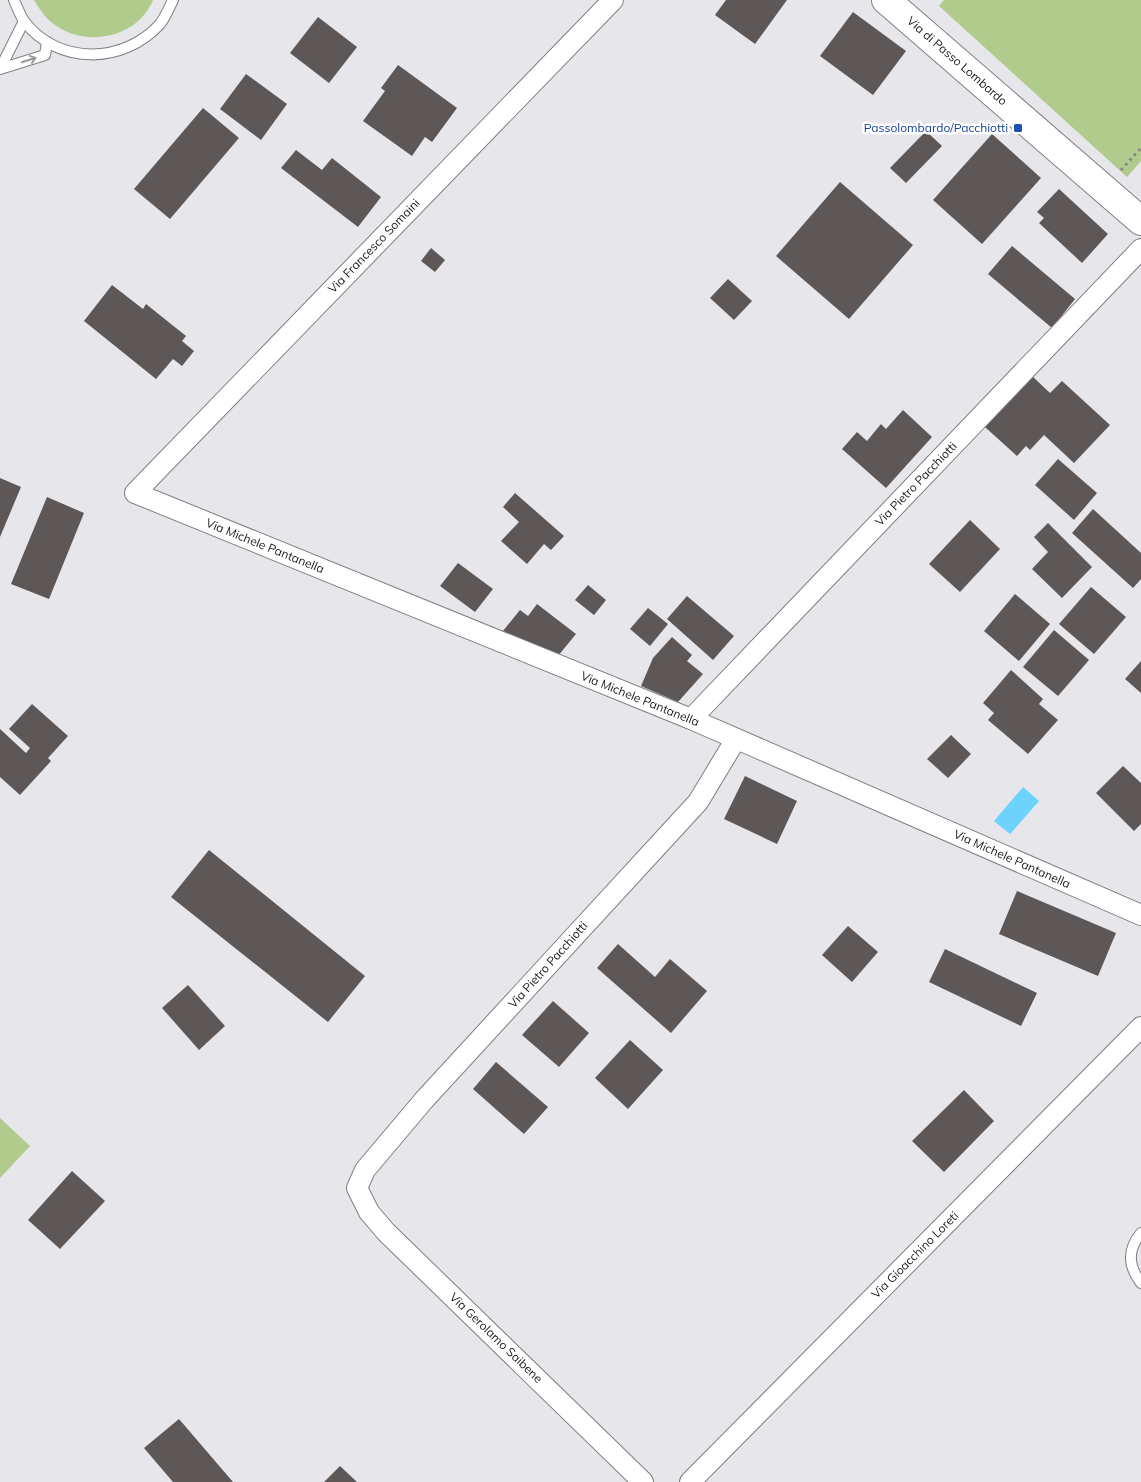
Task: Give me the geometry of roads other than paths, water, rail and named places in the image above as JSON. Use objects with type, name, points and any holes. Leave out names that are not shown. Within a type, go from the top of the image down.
[{"type":"street","name":"Via Francesco Somaini","points":[[136,493],[613,0]]},
{"type":"street","name":"Via di Passo Lombardo","points":[[886,0],[1141,221]]},
{"type":"street","name":"Via Pietro Pacchiotti","points":[[691,719],[1141,249]]},
{"type":"street","name":"Via Michele Pantanella","points":[[136,493],[691,719],[1141,915]]},
{"type":"street","name":"Via Pietro Pacchiotti","points":[[357,1188],[365,1170],[424,1100],[698,802],[736,739]]},
{"type":"street","name":"Via Gioacchino Loreti","points":[[690,1482],[1141,1027]]},
{"type":"street","name":"Via Gerolamo Saibene","points":[[357,1188],[369,1212],[386,1232],[643,1482]]},
{"type":"lane","points":[[14,0],[24,21],[47,42],[76,54],[108,55],[137,44],[161,23],[172,0]]},
{"type":"lane","points":[[0,70],[24,21]]},
{"type":"lane","points":[[0,70],[45,55],[47,42]]},
{"type":"lane","points":[[1141,1233],[1135,1240],[1130,1258],[1135,1275],[1141,1282]]},
{"type":"water","points":[[1023,787],[1039,801],[1010,834],[994,821]]},
{"type":"place","name":"Passolombardo/Pacchiotti","points":[[1018,128]]}]
